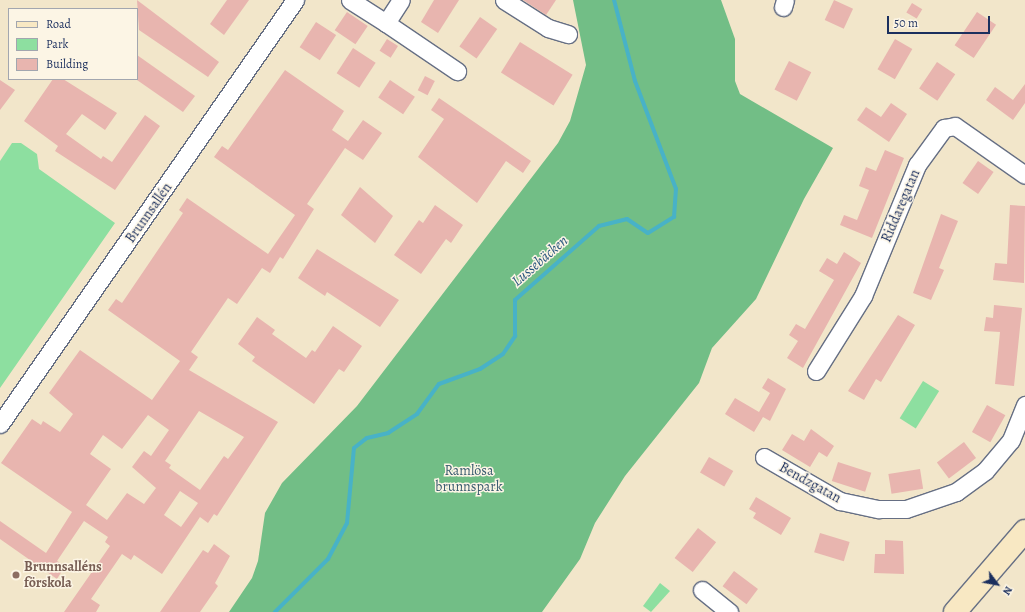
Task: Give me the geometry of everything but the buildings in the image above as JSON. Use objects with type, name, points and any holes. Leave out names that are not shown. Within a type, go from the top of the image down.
[{"type":"main road","points":[[954,612],[1025,531]]},
{"type":"street","name":"Brunnsallén","points":[[0,424],[295,0]]},
{"type":"street","points":[[350,0],[457,71]]},
{"type":"street","points":[[386,23],[402,0]]},
{"type":"street","points":[[504,0],[548,28],[568,34]]},
{"type":"street","name":"Riddaregatan","points":[[816,371],[863,296],[917,165],[944,128],[955,126],[1025,174]]},
{"type":"street","name":"Bendzgatan","points":[[764,457],[840,501],[879,509],[906,509],[956,492],[985,471],[1011,440],[1025,405]]},
{"type":"street","points":[[702,590],[729,612]]},
{"type":"green space","name":"Ramlösa brunnspark","points":[[573,0],[721,0],[735,39],[735,81],[740,94],[833,148],[804,199],[756,299],[712,348],[699,383],[625,476],[595,523],[580,559],[542,612],[229,612],[252,578],[258,561],[265,513],[282,483],[357,406],[558,143],[570,121],[586,65]]},
{"type":"green space","points":[[12,143],[21,143],[37,154],[39,169],[115,223],[0,388],[0,161]]},
{"type":"green space","points":[[923,381],[939,391],[916,428],[900,418]]},
{"type":"green space","points":[[660,583],[670,591],[651,612],[643,606]]},
{"type":"waterway","name":"Lussebäcken","points":[[275,612],[328,559],[347,523],[354,448],[367,438],[388,433],[417,414],[439,384],[480,369],[503,354],[515,336],[515,300],[599,226],[627,219],[648,233],[674,217],[676,189],[635,81],[614,0]]},
{"type":"place","name":"Brunnsalléns förskola","points":[[16,575]]}]
